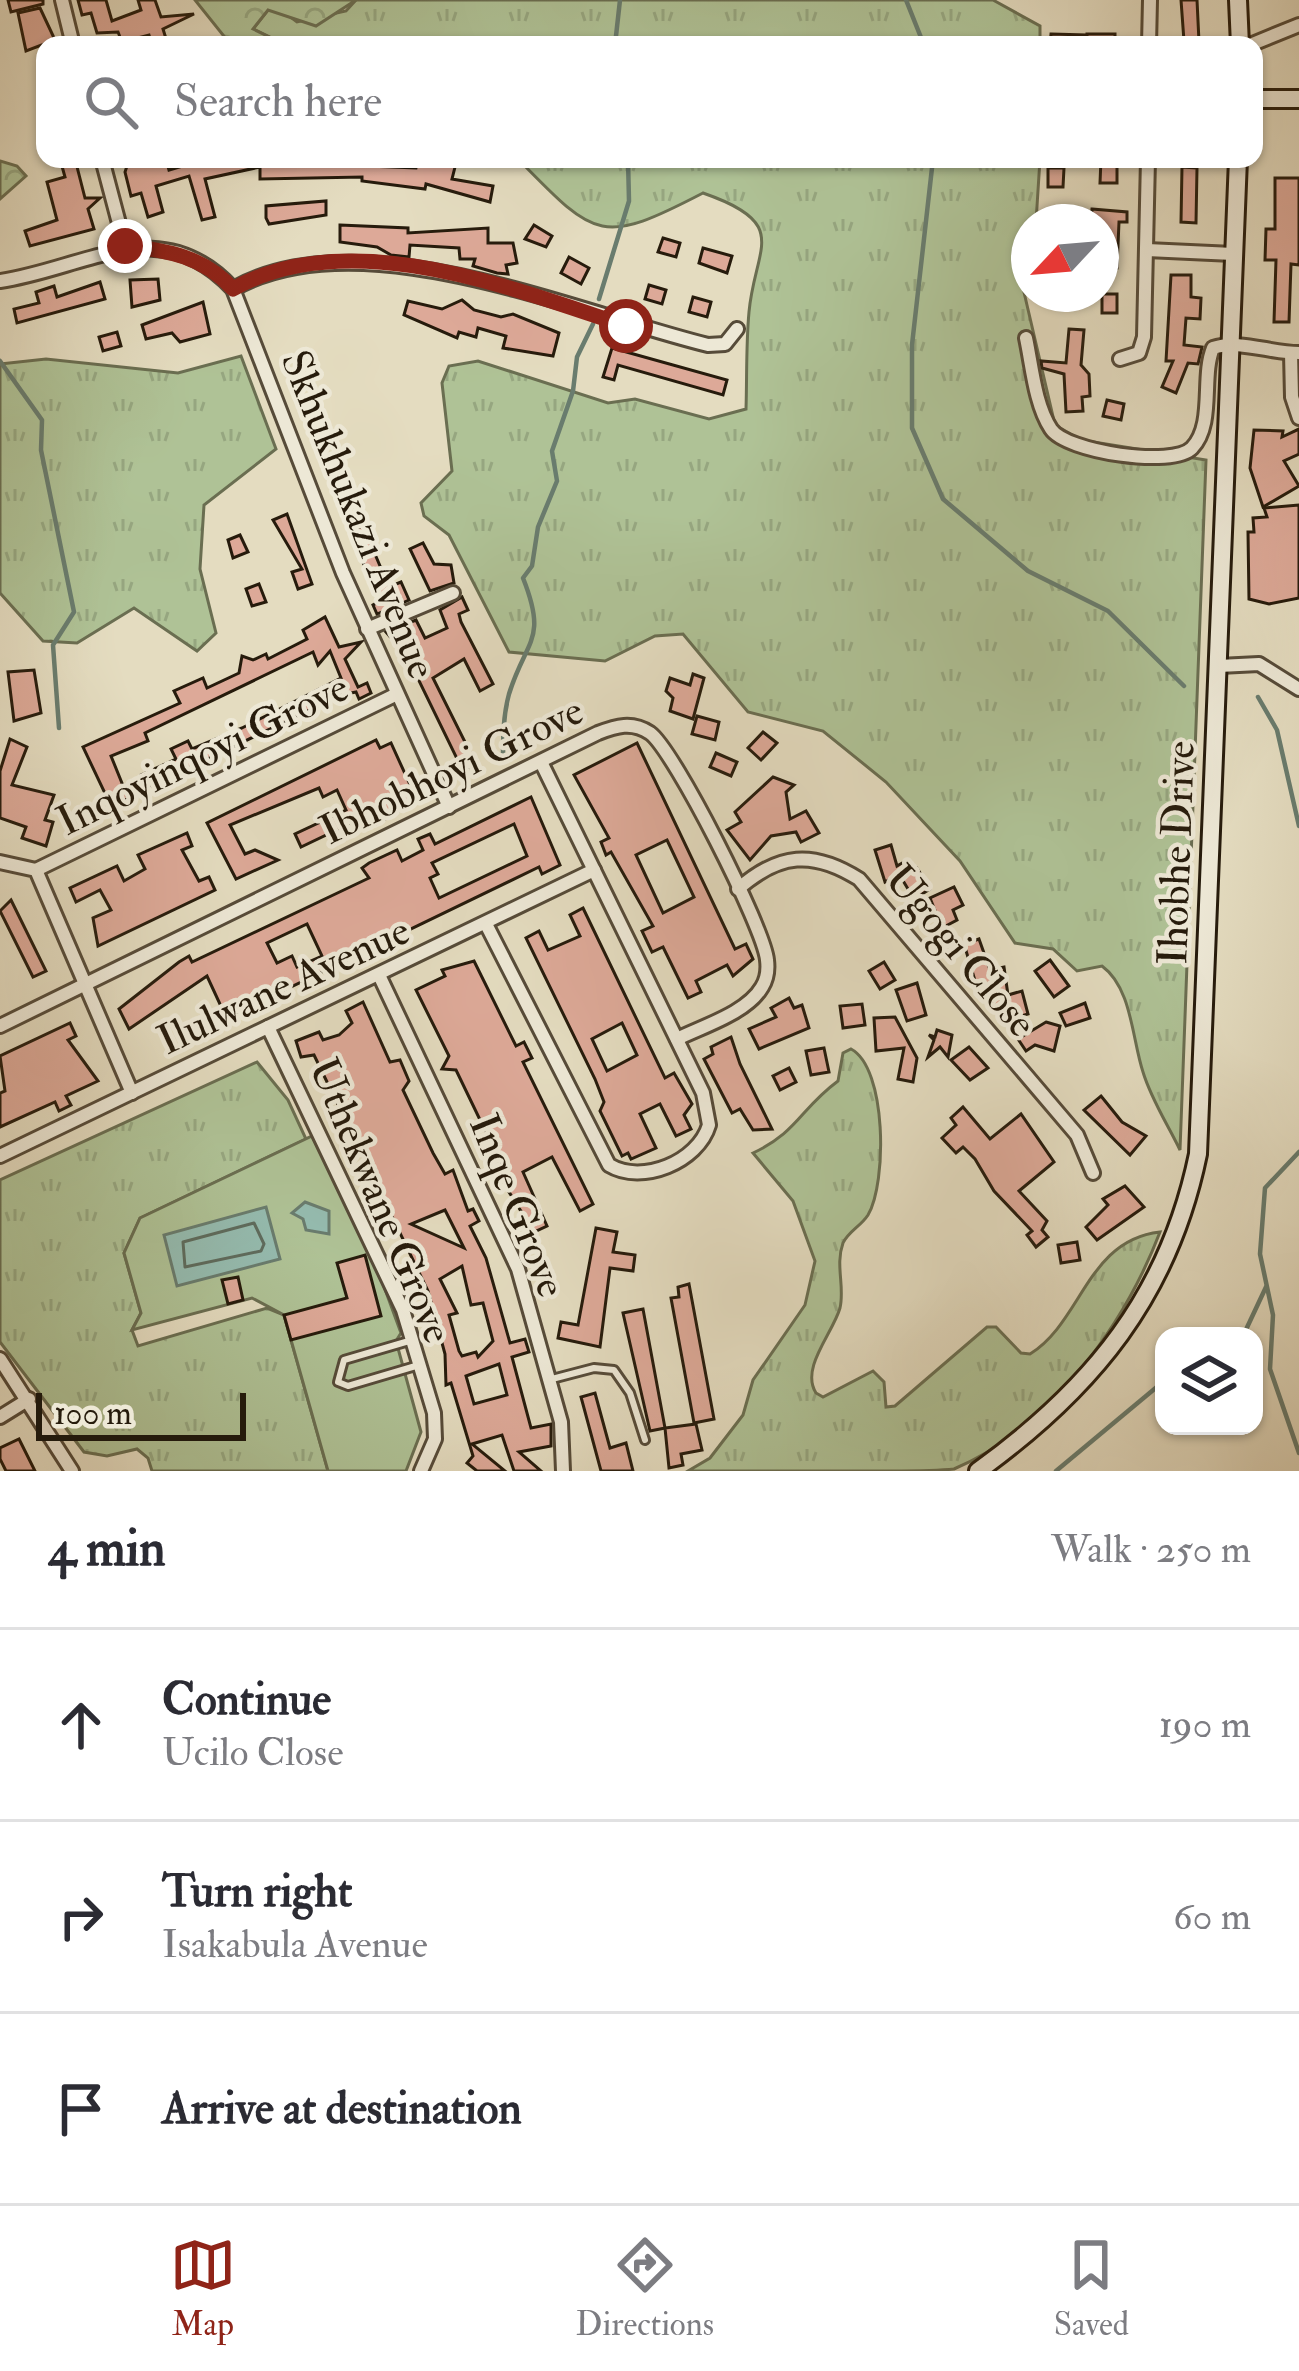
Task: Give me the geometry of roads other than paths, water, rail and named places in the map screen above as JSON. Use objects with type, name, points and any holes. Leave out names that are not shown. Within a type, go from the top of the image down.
[{"type":"street","points":[[62,0],[71,36]]},
{"type":"street","points":[[1149,36],[1150,0]]},
{"type":"street","points":[[1238,0],[1240,36]]},
{"type":"street","points":[[1263,40],[1299,25]]},
{"type":"street","points":[[1263,100],[1299,99]]},
{"type":"street","points":[[104,168],[125,246]]},
{"type":"street","points":[[1120,358],[1127,360],[1141,347],[1148,168]]},
{"type":"street","name":"Ihobhe Drive","points":[[978,1471],[1066,1403],[1108,1354],[1144,1300],[1187,1206],[1198,1154],[1238,168]]},
{"type":"street","points":[[0,281],[125,246],[172,252],[210,265],[233,289],[281,266],[355,262],[437,269],[708,345],[724,344],[737,329]]},
{"type":"street","points":[[1147,250],[1233,254]]},
{"type":"street","name":"Skhukhukazi Avenue","points":[[233,289],[368,628],[449,807]]},
{"type":"street","points":[[1026,338],[1045,415],[1056,435],[1082,446],[1168,458],[1190,450],[1199,436],[1209,357],[1213,348],[1229,342],[1295,353],[1292,397],[1299,418]]},
{"type":"street","points":[[368,628],[453,593]]},
{"type":"street","points":[[1219,666],[1259,664],[1299,689]]},
{"type":"street","name":"Inqoyinqoyi Grove","points":[[0,862],[36,870],[397,694]]},
{"type":"street","name":"Ibhobhoyi Grove","points":[[0,1026],[615,727],[638,726],[653,735],[680,774],[767,959],[761,990],[677,1039]]},
{"type":"street","points":[[486,924],[609,1165],[625,1173],[651,1172],[697,1147],[710,1125],[704,1093],[542,764]]},
{"type":"street","name":"Ugogi Close","points":[[738,889],[764,866],[810,856],[859,879],[1077,1135],[1093,1174]]},
{"type":"street","name":"Inqoyinqoyi Grove","points":[[36,870],[132,1093]]},
{"type":"street","name":"Ilulwane Avenue","points":[[0,1156],[594,870]]},
{"type":"street","name":"Inqe Grove","points":[[380,975],[509,1246],[561,1422],[563,1471]]},
{"type":"street","name":"Uthekwane Grove","points":[[268,1027],[382,1261],[412,1340],[434,1414],[435,1439],[421,1471]]},
{"type":"street","points":[[0,1359],[72,1471]]},
{"type":"street","points":[[0,1417],[29,1399]]},
{"type":"lane","points":[[412,1340],[344,1360],[338,1382],[348,1386],[419,1365]]},
{"type":"lane","points":[[548,1380],[594,1368],[614,1370],[630,1393],[645,1440]]},
{"type":"water","points":[[305,1202],[329,1211],[329,1234],[306,1230],[303,1219],[292,1213]]},
{"type":"water","points":[[266,1207],[280,1259],[177,1286],[164,1235]]},
{"type":"waterway","points":[[616,36],[620,0]]},
{"type":"waterway","points":[[906,0],[920,36]]},
{"type":"waterway","points":[[599,299],[629,201],[628,168]]},
{"type":"waterway","points":[[932,168],[912,345],[912,428],[943,499],[1028,571],[1108,611],[1184,686]]},
{"type":"waterway","points":[[503,760],[507,702],[534,628],[523,578],[532,566],[538,527],[557,481],[552,451],[573,391],[577,357],[593,324]]},
{"type":"waterway","points":[[0,361],[42,420],[41,450],[74,612],[53,645],[59,728]]},
{"type":"waterway","points":[[1258,697],[1277,730],[1299,826]]},
{"type":"waterway","points":[[1299,1152],[1265,1188],[1260,1254],[1273,1315],[1270,1369],[1299,1453]]},
{"type":"waterway","points":[[1247,1327],[1266,1287]]},
{"type":"waterway","points":[[1056,1471],[1155,1388]]}]
